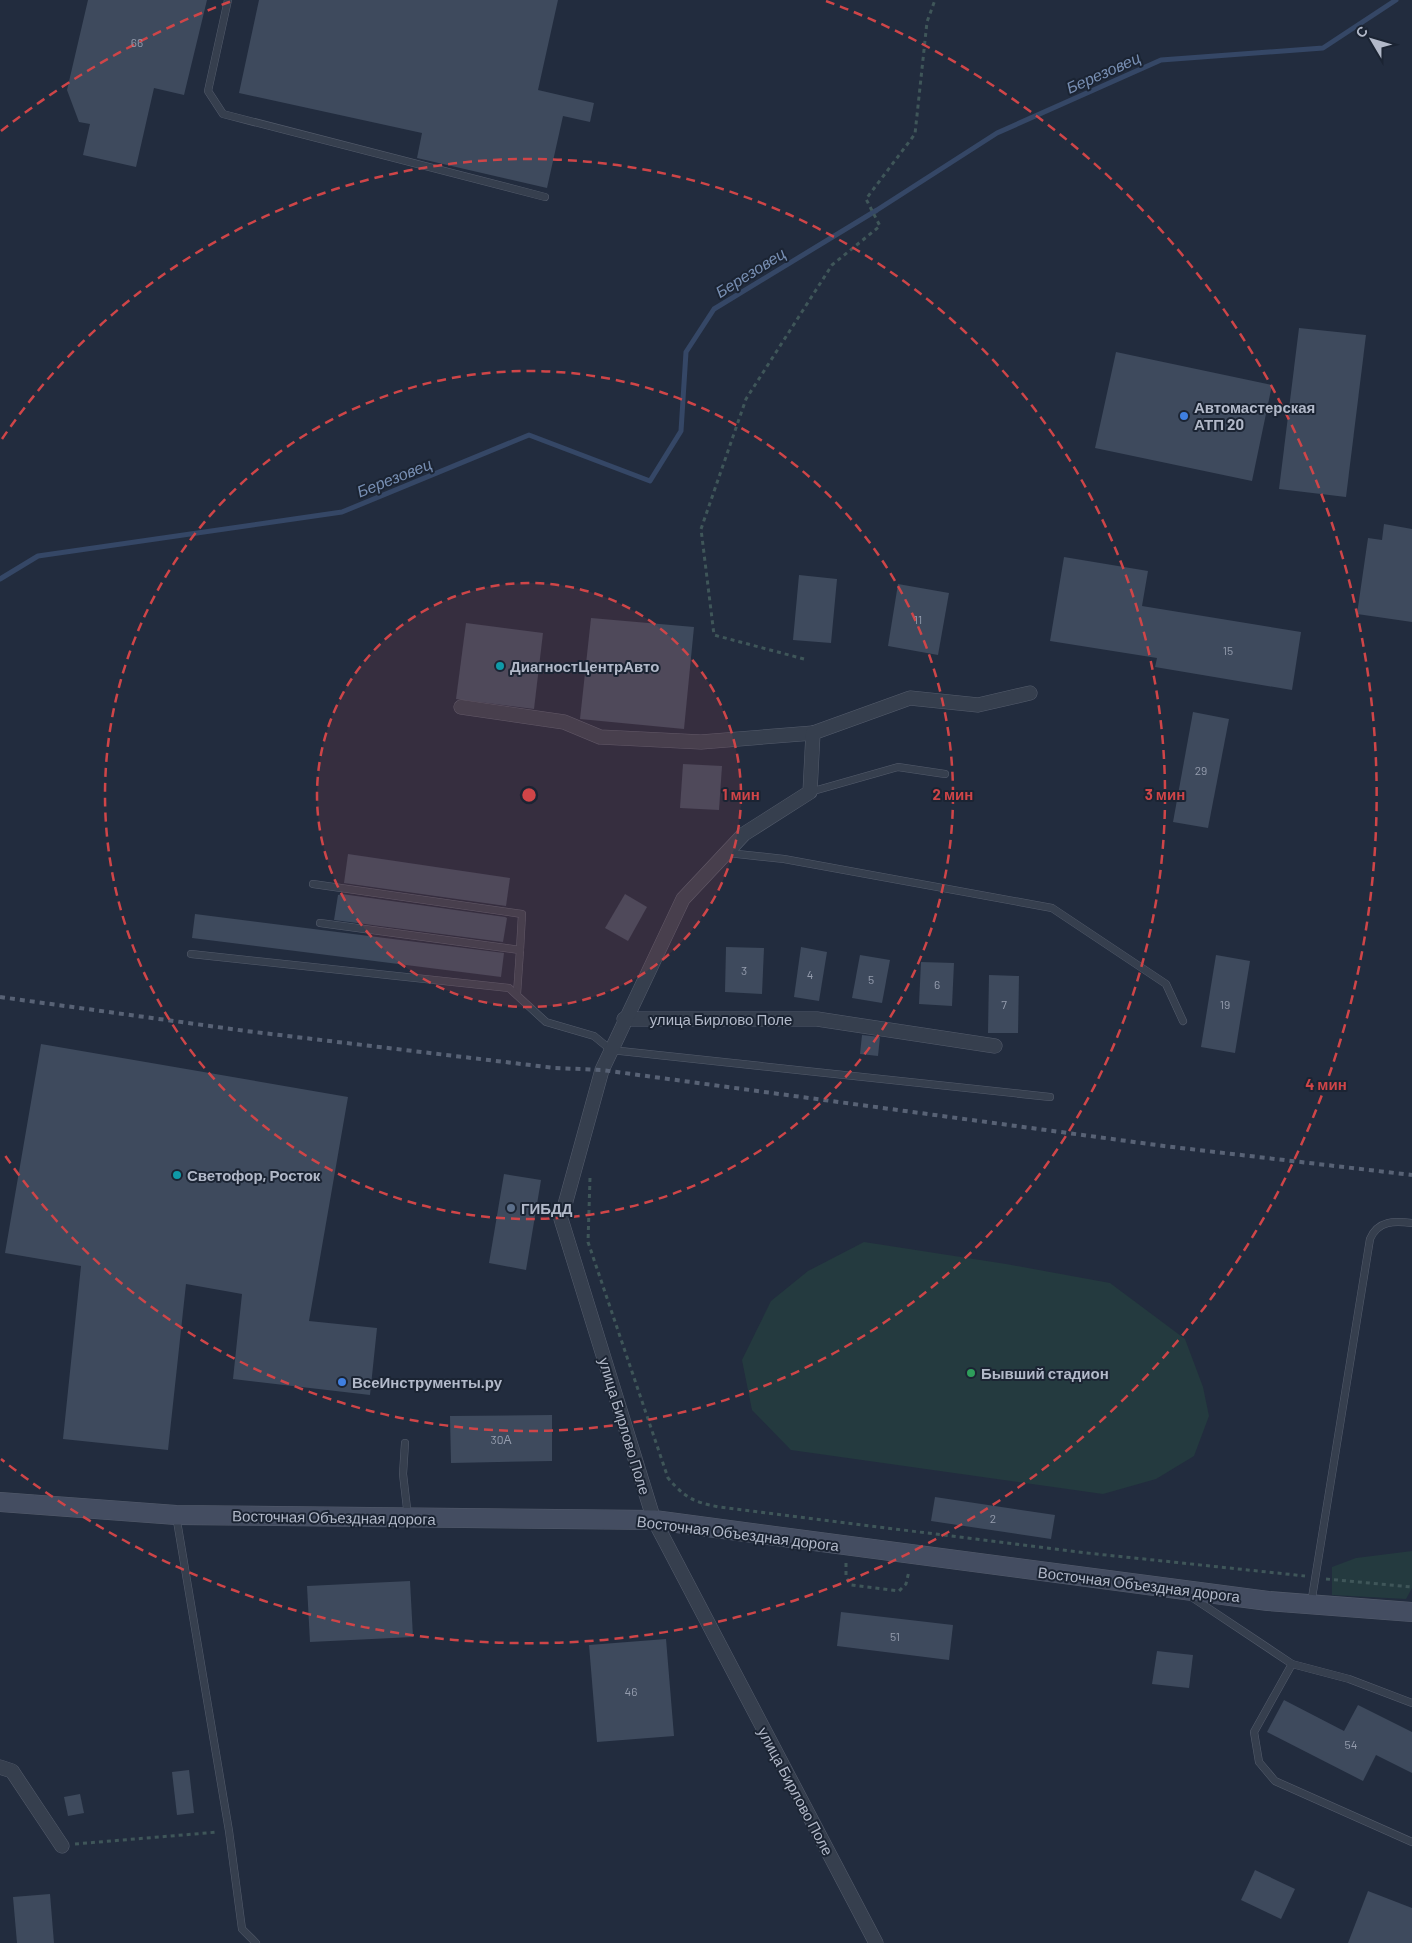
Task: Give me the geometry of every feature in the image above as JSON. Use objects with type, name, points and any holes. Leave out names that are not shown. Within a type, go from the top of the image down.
[{"type":"main road","name":"Восточная Объездная дорога","points":[[0,1502],[176,1515],[654,1520],[1180,1589],[1311,1604],[1412,1612]]},
{"type":"street","points":[[461,707],[564,722],[600,737],[701,742],[813,733],[910,698],[978,705],[1030,693]]},
{"type":"street","points":[[810,792],[813,733]]},
{"type":"street","name":"улица Бирлово Поле","points":[[810,792],[744,834],[725,852],[683,899],[624,1019],[602,1070],[561,1219],[654,1520],[876,1943]]},
{"type":"street","name":"улица Бирлово Поле","points":[[624,1019],[817,1019],[996,1046]]},
{"type":"street","points":[[0,1766],[12,1771],[62,1846]]},
{"type":"lane","points":[[228,0],[208,91],[223,114],[545,197]]},
{"type":"lane","points":[[810,792],[898,767],[945,774]]},
{"type":"lane","points":[[725,852],[784,859],[1052,908],[1166,984],[1182,1021]]},
{"type":"lane","points":[[313,884],[522,914],[517,994]]},
{"type":"lane","points":[[320,922],[520,950]]},
{"type":"lane","points":[[191,954],[509,988],[546,1022],[594,1036],[611,1050],[1050,1098]]},
{"type":"lane","points":[[1311,1604],[1370,1239],[1373,1231],[1382,1224],[1395,1221],[1412,1223]]},
{"type":"lane","points":[[405,1443],[403,1474],[408,1517]]},
{"type":"lane","points":[[176,1515],[229,1831],[242,1929],[256,1943]]},
{"type":"lane","points":[[1180,1589],[1292,1664],[1348,1679],[1412,1703]]},
{"type":"lane","points":[[1292,1664],[1254,1732],[1259,1762],[1276,1781],[1412,1842]]},
{"type":"path","points":[[804,659],[714,635],[701,529],[746,399],[832,264],[880,226],[866,199],[915,134],[927,22],[935,0]]},
{"type":"path","points":[[590,1169],[588,1242],[668,1478],[682,1495],[697,1502],[719,1507],[1077,1551],[1412,1587]]},
{"type":"path","points":[[845,1545],[846,1577],[851,1585],[860,1588],[899,1591],[909,1578],[911,1554]]},
{"type":"path","points":[[62,1846],[229,1831]]},
{"type":"green space","name":"Бывший стадион","points":[[864,1242],[1006,1264],[1110,1283],[1185,1339],[1203,1387],[1209,1416],[1194,1456],[1156,1479],[1103,1494],[791,1450],[752,1410],[742,1360],[771,1301],[808,1271]]},
{"type":"green space","points":[[1412,1551],[1412,1588],[1406,1599],[1332,1595],[1332,1567],[1356,1558]]},
{"type":"building","points":[[88,0],[207,0],[184,95],[154,88],[136,167],[83,155],[90,124],[79,122],[67,90]]},
{"type":"building","points":[[259,0],[558,0],[538,90],[594,103],[590,122],[563,116],[547,188],[417,158],[422,133],[239,93]]},
{"type":"building","points":[[1299,328],[1366,335],[1346,497],[1279,489]]},
{"type":"building","name":"Автомастерская АТП 20","points":[[1116,352],[1272,385],[1252,481],[1095,448]]},
{"type":"building","points":[[1384,524],[1412,529],[1412,622],[1357,614],[1368,538],[1382,540]]},
{"type":"building","points":[[1064,557],[1148,571],[1142,606],[1301,632],[1292,690],[1155,667],[1157,658],[1050,641]]},
{"type":"building","points":[[799,575],[837,579],[831,643],[793,640]]},
{"type":"building","points":[[898,584],[949,593],[938,655],[888,646]]},
{"type":"building","points":[[591,618],[694,627],[684,729],[580,719]]},
{"type":"building","name":"ДиагностЦентрАвто","points":[[466,623],[543,633],[534,709],[456,699]]},
{"type":"building","points":[[1193,712],[1229,719],[1208,828],[1173,822]]},
{"type":"building","points":[[683,764],[722,766],[719,810],[680,808]]},
{"type":"building","points":[[348,854],[510,878],[506,906],[344,883]]},
{"type":"building","points":[[342,894],[505,917],[507,918],[503,942],[334,920],[338,895]]},
{"type":"building","points":[[625,894],[647,907],[628,941],[605,928]]},
{"type":"building","points":[[195,914],[504,953],[501,977],[192,938]]},
{"type":"building","points":[[726,947],[764,948],[762,994],[725,992]]},
{"type":"building","points":[[801,947],[827,952],[819,1001],[794,997]]},
{"type":"building","points":[[860,955],[890,960],[882,1003],[852,998]]},
{"type":"building","points":[[1216,955],[1250,961],[1235,1053],[1201,1047]]},
{"type":"building","points":[[921,962],[954,963],[952,1006],[919,1004]]},
{"type":"building","points":[[989,975],[1019,976],[1018,1033],[988,1033]]},
{"type":"building","points":[[862,1035],[880,1037],[878,1056],[860,1054]]},
{"type":"building","name":"Светофор, Росток","points":[[41,1044],[348,1097],[309,1321],[377,1328],[370,1395],[233,1379],[242,1294],[186,1284],[168,1450],[63,1439],[81,1266],[5,1253]]},
{"type":"building","points":[[504,1174],[541,1180],[526,1270],[489,1263]]},
{"type":"building","points":[[552,1415],[552,1461],[451,1463],[450,1416]]},
{"type":"building","points":[[935,1497],[1055,1515],[1051,1539],[931,1521]]},
{"type":"building","points":[[410,1581],[413,1637],[310,1642],[307,1586]]},
{"type":"building","points":[[841,1612],[953,1625],[949,1660],[837,1646]]},
{"type":"building","points":[[666,1639],[674,1736],[597,1742],[589,1645]]},
{"type":"building","points":[[1157,1651],[1193,1655],[1189,1688],[1152,1684]]},
{"type":"building","points":[[1284,1700],[1344,1731],[1358,1705],[1412,1732],[1412,1773],[1376,1755],[1363,1781],[1267,1732]]},
{"type":"building","points":[[189,1770],[194,1813],[177,1815],[172,1772]]},
{"type":"building","points":[[80,1794],[84,1813],[68,1816],[64,1797]]},
{"type":"building","points":[[1255,1870],[1295,1889],[1281,1919],[1241,1900]]},
{"type":"building","points":[[1368,1891],[1412,1908],[1412,1943],[1348,1943]]},
{"type":"building","points":[[50,1894],[54,1943],[17,1943],[13,1897]]},
{"type":"waterway","name":"Березовец","points":[[0,579],[38,556],[342,512],[529,435],[650,481],[681,431],[686,352],[714,309],[877,210],[997,133],[1161,60],[1323,48],[1396,0]]},
{"type":"railway","points":[[0,997],[246,1031],[555,1068],[602,1070],[1164,1146],[1412,1175]]},
{"type":"place","name":"Автомастерская АТП 20","points":[[1184,416]]},
{"type":"place","name":"ДиагностЦентрАвто","points":[[500,666]]},
{"type":"place","name":"Светофор, Росток","points":[[177,1175]]},
{"type":"place","name":"ГИБДД","points":[[511,1208]]},
{"type":"place","name":"Бывший стадион","points":[[971,1373]]},
{"type":"place","name":"ВсеИнструменты.ру","points":[[342,1382]]}]
